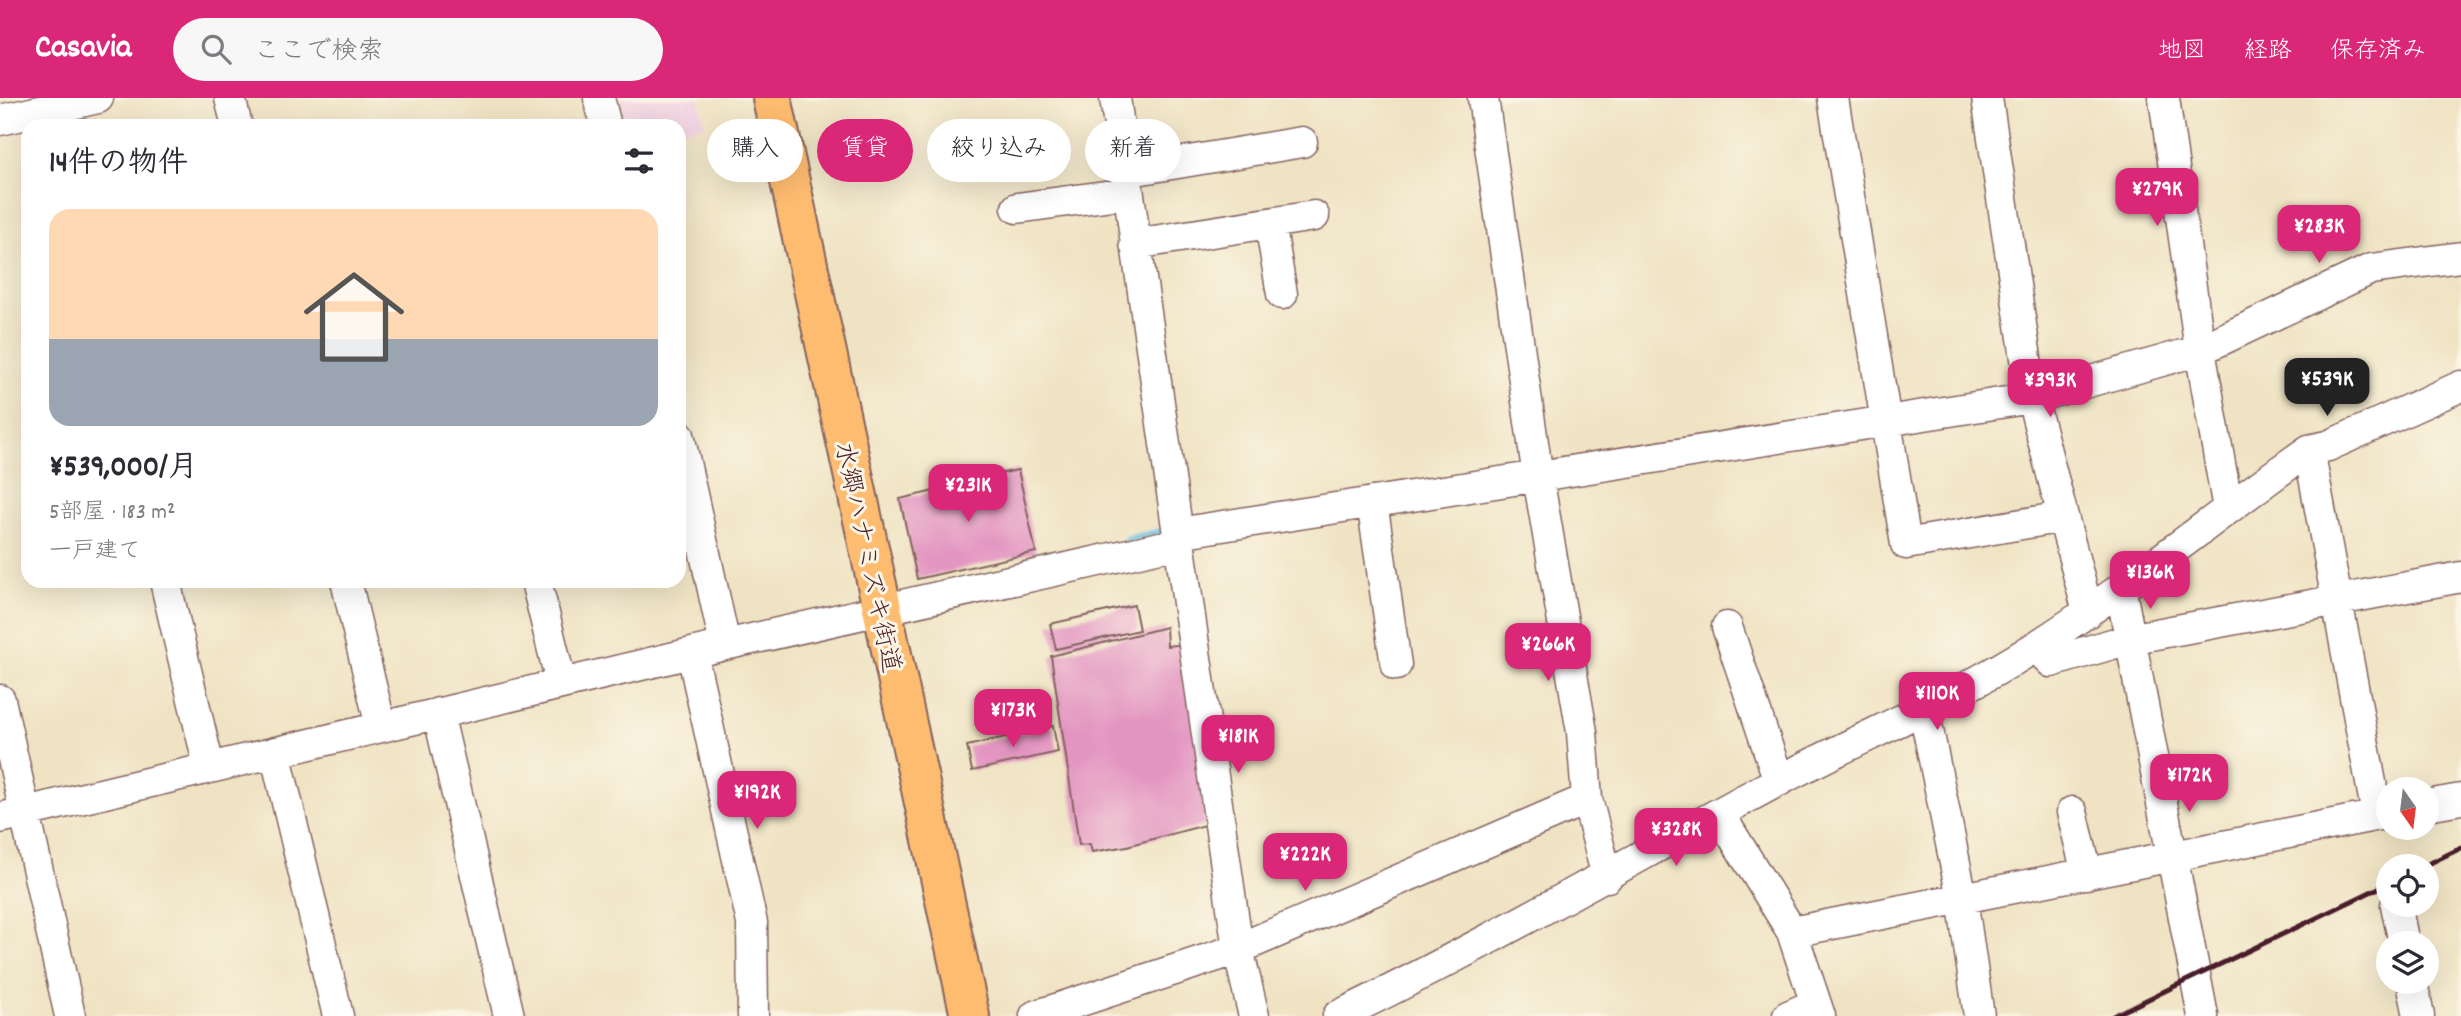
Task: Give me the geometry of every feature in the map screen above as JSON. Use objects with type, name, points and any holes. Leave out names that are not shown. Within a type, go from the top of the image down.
[{"type":"main road","name":"水郷ハナミズキ街道","points":[[772,98],[880,610],[970,1016]]},
{"type":"street","points":[[0,120],[55,117],[98,98]]},
{"type":"street","points":[[230,98],[235,119]]},
{"type":"street","points":[[599,98],[604,119]]},
{"type":"street","points":[[1115,98],[1118,119]]},
{"type":"street","points":[[1483,98],[1538,477],[1582,732],[1587,799],[1607,877]]},
{"type":"street","points":[[1833,98],[1906,544],[2063,517]]},
{"type":"street","points":[[1987,98],[2032,398],[2088,612]]},
{"type":"street","points":[[2164,98],[2200,350],[2228,509]]},
{"type":"street","points":[[1181,170],[1302,142]]},
{"type":"street","points":[[1017,208],[1126,182],[1238,949],[1254,1016]]},
{"type":"street","points":[[1135,244],[1314,216]]},
{"type":"street","points":[[1270,223],[1282,294]]},
{"type":"street","points":[[13,815],[1178,538],[1372,502],[2032,398],[2200,350],[2371,269],[2461,257]]},
{"type":"street","points":[[1338,1016],[1607,877],[1779,781],[1924,710],[2036,647],[2120,591],[2309,450],[2328,446],[2461,386]]},
{"type":"street","points":[[2309,450],[2337,600],[2376,781]]},
{"type":"street","points":[[686,467],[725,645]]},
{"type":"street","points":[[1372,502],[1396,665]]},
{"type":"street","points":[[2036,647],[2051,662],[2129,639],[2461,577]]},
{"type":"street","points":[[167,588],[209,767]]},
{"type":"street","points":[[348,588],[381,727]]},
{"type":"street","points":[[539,588],[561,683]]},
{"type":"street","points":[[2120,591],[2203,1016]]},
{"type":"street","points":[[1727,626],[1779,781]]},
{"type":"street","points":[[692,653],[752,923],[753,1016]]},
{"type":"street","points":[[0,700],[13,815],[70,1016]]},
{"type":"street","points":[[1924,710],[1962,898],[1979,1016]]},
{"type":"street","points":[[438,713],[509,1016]]},
{"type":"street","points":[[275,752],[338,1016]]},
{"type":"street","points":[[1035,1016],[1238,949],[1587,799]]},
{"type":"street","points":[[2440,803],[2461,799]]},
{"type":"street","points":[[2072,812],[2088,874]]},
{"type":"street","points":[[1720,815],[1792,932],[1807,1012]]},
{"type":"street","points":[[1792,932],[2376,815]]},
{"type":"street","points":[[2414,994],[2419,1016]]},
{"type":"shaded area","points":[[619,98],[699,98],[705,125],[686,129],[686,119],[624,119]]},
{"type":"building","points":[[1018,470],[1036,552],[917,579],[900,499],[960,485],[958,478],[987,471],[989,476]]},
{"type":"building","points":[[1134,605],[1139,630],[1056,649],[1050,624]]},
{"type":"building","points":[[1166,627],[1167,646],[1188,644],[1205,825],[1127,846],[1092,852],[1090,844],[1079,845],[1051,656]]},
{"type":"building","points":[[1053,726],[1058,752],[972,771],[967,746]]},
{"type":"waterway","points":[[1127,539],[1162,531]]},
{"type":"railway","points":[[2439,859],[2461,848]]},
{"type":"railway","points":[[2113,1016],[2376,889]]}]
